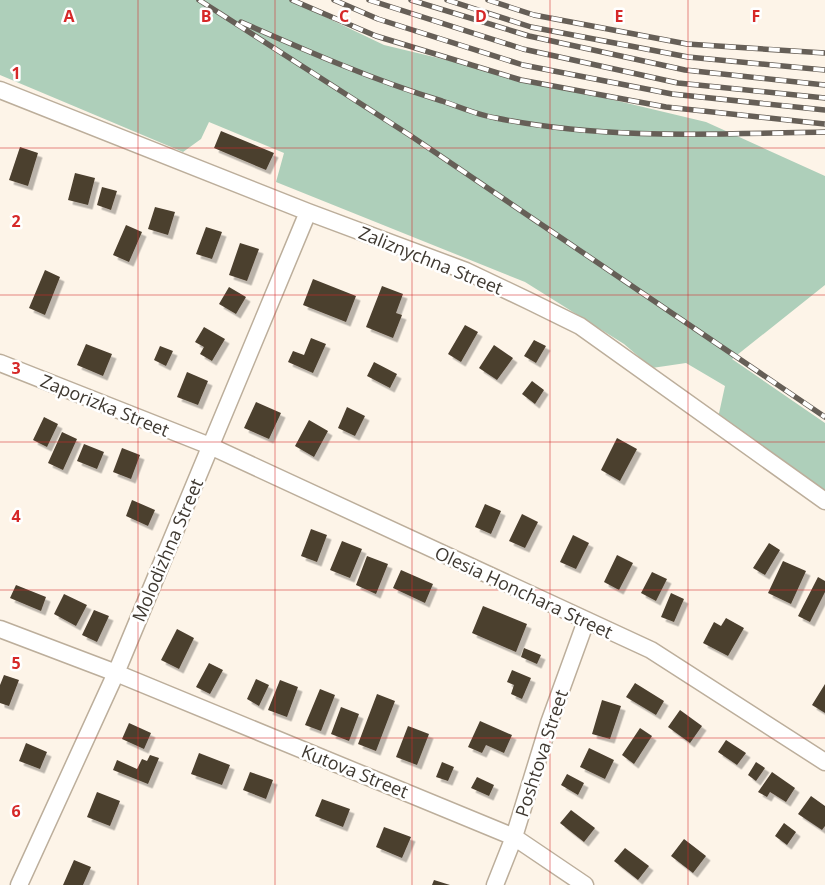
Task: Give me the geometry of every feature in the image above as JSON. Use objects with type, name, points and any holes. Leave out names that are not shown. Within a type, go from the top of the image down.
[{"type":"street","name":"Zaliznychna Street","points":[[0,90],[308,212],[466,271],[580,326],[825,501]]},
{"type":"street","name":"Molodizhna Street","points":[[19,885],[116,673],[308,212]]},
{"type":"street","name":"Zaporizka Street","points":[[0,363],[210,446]]},
{"type":"street","name":"Olesia Honchara Street","points":[[210,446],[651,650],[825,762]]},
{"type":"street","name":"Poshtova Street","points":[[495,885],[514,837],[549,723],[586,620]]},
{"type":"street","name":"Kutova Street","points":[[0,629],[116,673],[514,837],[586,885]]},
{"type":"green space","points":[[0,0],[290,0],[384,45],[706,122],[825,176],[825,285],[732,359],[825,423],[825,493],[718,418],[725,386],[686,363],[652,368],[624,344],[525,282],[276,182],[284,153],[209,122],[201,139],[183,152],[0,75]]},
{"type":"building","points":[[221,131],[274,153],[266,170],[214,148]]},
{"type":"building","points":[[20,147],[38,153],[28,186],[9,180]]},
{"type":"building","points":[[75,173],[95,178],[88,205],[68,200]]},
{"type":"building","points":[[102,187],[117,191],[111,210],[97,205]]},
{"type":"building","points":[[155,207],[175,212],[168,235],[148,229]]},
{"type":"building","points":[[126,225],[142,232],[129,262],[113,255]]},
{"type":"building","points":[[206,227],[222,232],[212,259],[196,254]]},
{"type":"building","points":[[240,243],[259,249],[247,281],[229,275]]},
{"type":"building","points":[[45,270],[60,277],[45,315],[29,308]]},
{"type":"building","points":[[313,279],[356,296],[346,322],[303,305]]},
{"type":"building","points":[[382,286],[403,294],[396,313],[402,315],[393,338],[366,327]]},
{"type":"building","points":[[229,287],[246,297],[236,314],[219,304]]},
{"type":"building","points":[[465,325],[478,332],[461,362],[448,354]]},
{"type":"building","points":[[204,327],[225,339],[212,361],[200,354],[204,347],[195,342]]},
{"type":"building","points":[[311,338],[326,344],[313,373],[288,362],[293,351],[304,355]]},
{"type":"building","points":[[534,340],[546,346],[536,363],[524,356]]},
{"type":"building","points":[[86,344],[112,354],[103,376],[77,365]]},
{"type":"building","points":[[494,345],[513,358],[497,380],[479,368]]},
{"type":"building","points":[[160,346],[173,351],[166,366],[154,360]]},
{"type":"building","points":[[374,362],[397,374],[390,388],[367,376]]},
{"type":"building","points":[[187,372],[208,381],[198,405],[177,397]]},
{"type":"building","points":[[532,381],[544,390],[535,404],[522,394]]},
{"type":"building","points":[[256,402],[281,413],[269,439],[244,428]]},
{"type":"building","points":[[347,407],[365,416],[355,436],[338,428]]},
{"type":"building","points":[[44,417],[58,424],[47,447],[33,440]]},
{"type":"building","points":[[309,420],[328,431],[314,457],[295,446]]},
{"type":"building","points":[[62,432],[77,439],[63,470],[48,463]]},
{"type":"building","points":[[617,438],[637,449],[620,481],[601,470]]},
{"type":"building","points":[[84,444],[104,452],[97,469],[77,461]]},
{"type":"building","points":[[122,448],[140,455],[131,479],[113,472]]},
{"type":"building","points":[[132,500],[155,510],[148,526],[126,516]]},
{"type":"building","points":[[485,504],[501,511],[491,534],[475,527]]},
{"type":"building","points":[[522,514],[538,522],[525,548],[509,541]]},
{"type":"building","points":[[311,529],[327,535],[317,562],[301,556]]},
{"type":"building","points":[[573,535],[589,543],[576,569],[560,562]]},
{"type":"building","points":[[342,541],[362,549],[350,578],[330,570]]},
{"type":"building","points":[[769,543],[780,550],[765,575],[753,568]]},
{"type":"building","points":[[617,555],[633,563],[619,590],[604,582]]},
{"type":"building","points":[[367,556],[388,564],[376,594],[356,585]]},
{"type":"building","points":[[783,561],[806,571],[791,604],[768,593]]},
{"type":"building","points":[[401,570],[433,584],[425,603],[393,588]]},
{"type":"building","points":[[652,572],[667,579],[656,601],[641,593]]},
{"type":"building","points":[[818,577],[825,581],[825,592],[810,622],[798,616]]},
{"type":"building","points":[[16,585],[46,597],[41,611],[10,598]]},
{"type":"building","points":[[671,593],[684,599],[674,622],[661,617]]},
{"type":"building","points":[[64,594],[87,605],[76,626],[54,614]]},
{"type":"building","points":[[483,606],[527,624],[516,652],[472,633]]},
{"type":"building","points":[[94,610],[109,616],[97,642],[82,635]]},
{"type":"building","points":[[726,618],[744,628],[728,656],[703,643],[714,622],[721,626]]},
{"type":"building","points":[[177,629],[194,638],[179,669],[161,660]]},
{"type":"building","points":[[524,648],[541,655],[537,664],[521,657]]},
{"type":"building","points":[[209,663],[223,670],[210,694],[196,687]]},
{"type":"building","points":[[512,670],[531,678],[522,699],[511,694],[514,685],[507,682]]},
{"type":"building","points":[[4,675],[19,680],[9,706],[0,703],[0,685]]},
{"type":"building","points":[[256,679],[269,685],[259,706],[247,699]]},
{"type":"building","points":[[280,680],[298,687],[287,717],[268,710]]},
{"type":"building","points":[[635,683],[664,701],[656,715],[626,697]]},
{"type":"building","points":[[825,684],[825,713],[812,705]]},
{"type":"building","points":[[320,689],[335,695],[321,731],[305,725]]},
{"type":"building","points":[[377,694],[395,701],[376,751],[358,744]]},
{"type":"building","points":[[602,700],[621,706],[610,739],[592,734]]},
{"type":"building","points":[[341,707],[359,714],[349,741],[331,734]]},
{"type":"building","points":[[680,710],[702,726],[690,743],[668,727]]},
{"type":"building","points":[[480,721],[512,735],[504,753],[486,745],[482,753],[468,747]]},
{"type":"building","points":[[129,723],[151,733],[144,749],[122,739]]},
{"type":"building","points":[[408,726],[429,734],[417,765],[396,757]]},
{"type":"building","points":[[640,728],[652,736],[634,764],[622,755]]},
{"type":"building","points":[[726,740],[746,753],[737,765],[718,752]]},
{"type":"building","points":[[26,743],[47,752],[40,769],[19,761]]},
{"type":"building","points":[[589,748],[614,760],[605,779],[580,767]]},
{"type":"building","points":[[199,753],[230,765],[222,785],[191,774]]},
{"type":"building","points":[[150,755],[159,758],[148,784],[113,770],[117,760],[137,769],[142,759],[147,761]]},
{"type":"building","points":[[442,762],[454,767],[448,781],[436,777]]},
{"type":"building","points":[[756,762],[765,768],[756,781],[748,775]]},
{"type":"building","points":[[250,772],[273,780],[266,799],[243,790]]},
{"type":"building","points":[[772,772],[795,788],[786,802],[770,792],[767,797],[758,792]]},
{"type":"building","points":[[567,774],[584,783],[578,795],[561,785]]},
{"type":"building","points":[[477,777],[494,785],[489,796],[471,788]]},
{"type":"building","points":[[97,792],[120,801],[110,826],[87,817]]},
{"type":"building","points":[[811,796],[825,806],[825,826],[822,830],[798,814]]},
{"type":"building","points":[[322,799],[350,809],[343,827],[315,816]]},
{"type":"building","points":[[571,810],[595,828],[584,842],[560,823]]},
{"type":"building","points":[[784,823],[796,832],[787,845],[775,836]]},
{"type":"building","points":[[384,827],[411,837],[402,858],[376,847]]},
{"type":"building","points":[[684,839],[706,856],[693,873],[671,856]]},
{"type":"building","points":[[625,848],[649,866],[638,880],[614,861]]},
{"type":"building","points":[[74,860],[91,867],[83,885],[63,885]]},
{"type":"building","points":[[434,880],[450,885],[432,885]]},
{"type":"railway","points":[[199,0],[411,136],[825,417]]},
{"type":"railway","points":[[292,0],[376,36],[521,80],[666,107],[825,124]]},
{"type":"railway","points":[[334,0],[378,19],[523,65],[672,94],[825,110]]},
{"type":"railway","points":[[369,0],[523,49],[678,83],[825,98]]},
{"type":"railway","points":[[411,0],[529,36],[685,70],[825,85]]},
{"type":"railway","points":[[447,0],[531,27],[688,57],[825,70]]},
{"type":"railway","points":[[488,0],[534,15],[687,44],[825,53]]},
{"type":"railway","points":[[241,22],[391,84],[496,118],[537,125],[619,133],[825,132]]}]
